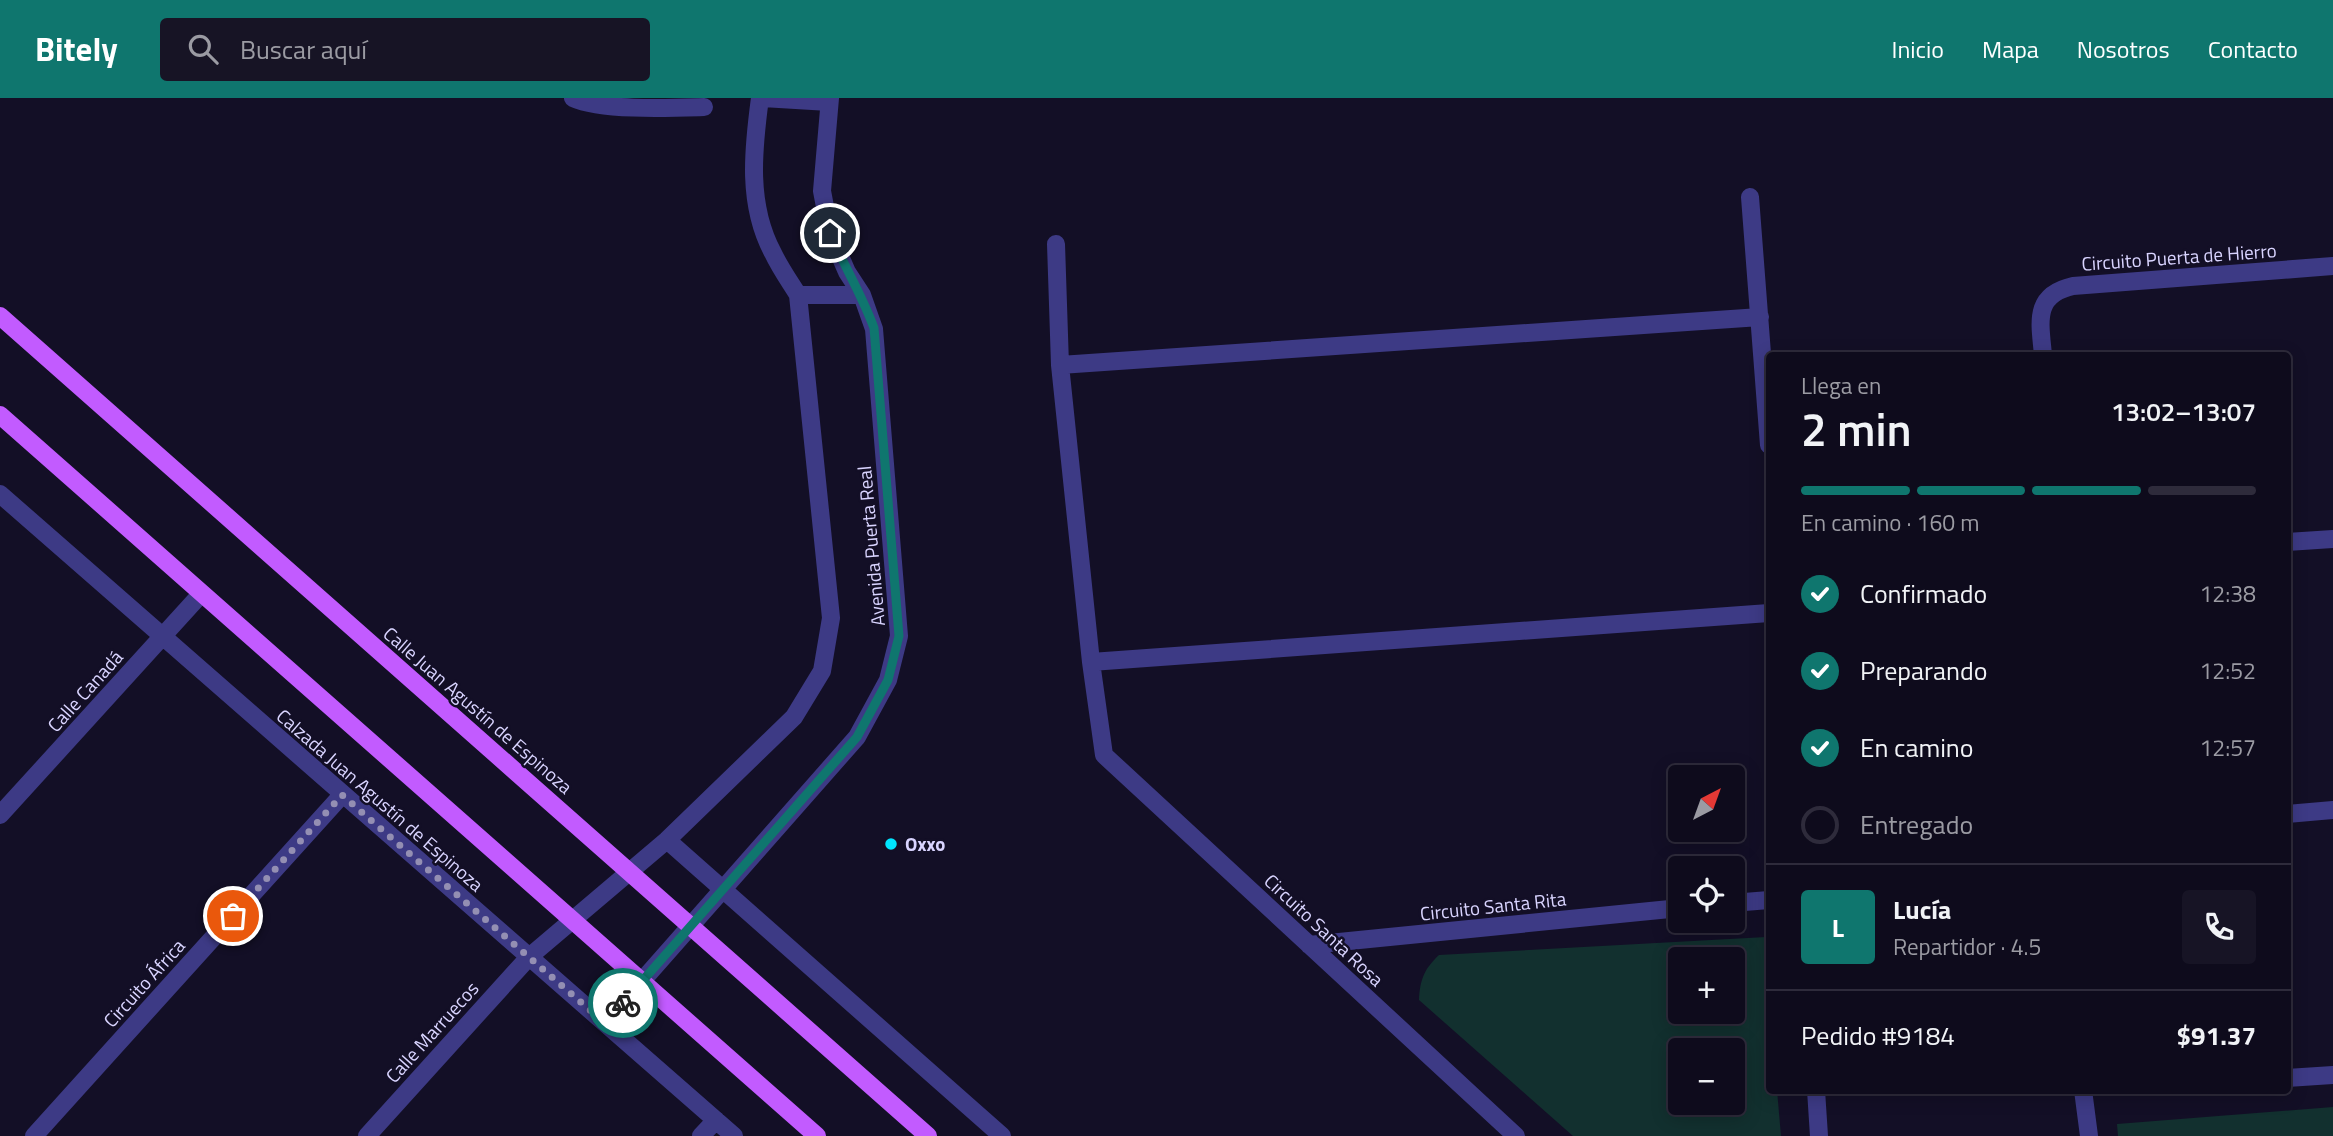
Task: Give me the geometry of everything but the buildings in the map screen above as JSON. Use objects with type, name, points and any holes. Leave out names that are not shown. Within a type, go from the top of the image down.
[{"type":"main road","name":"Calle Juan Agustín de Espinoza","points":[[0,316],[928,1136]]},
{"type":"main road","points":[[0,415],[817,1136]]},
{"type":"street","points":[[570,920],[667,841],[794,717],[822,671],[831,618],[798,296],[772,252],[754,192],[754,141],[760,98],[829,100]]},
{"type":"street","points":[[575,99],[639,107],[704,107]]},
{"type":"street","name":"Avenida Puerta Real","points":[[605,1023],[857,737],[888,680],[899,636],[874,328],[862,295],[847,272],[830,233],[822,191],[829,100]]},
{"type":"street","points":[[1750,197],[1766,402]]},
{"type":"street","points":[[1056,244],[1060,365],[1091,662],[1766,613]]},
{"type":"street","name":"Circuito Puerta de Hierro","points":[[2043,352],[2040,323],[2042,309],[2049,296],[2059,290],[2073,286],[2333,266]]},
{"type":"street","points":[[798,296],[862,295]]},
{"type":"street","points":[[1060,365],[1760,317]]},
{"type":"street","name":"Calzada Juan Agustín de Espinoza","points":[[0,494],[734,1136]]},
{"type":"street","points":[[2291,542],[2333,539]]},
{"type":"street","name":"Calle Canadá","points":[[0,815],[201,594]]},
{"type":"street","name":"Circuito Santa Rosa","points":[[1091,662],[1104,755],[1516,1136]]},
{"type":"street","name":"Circuito África","points":[[34,1136],[342,795]]},
{"type":"street","points":[[2291,814],[2333,810]]},
{"type":"street","points":[[667,841],[1002,1136]]},
{"type":"street","points":[[1745,902],[1766,900]]},
{"type":"street","name":"Circuito Santa Rita","points":[[1309,944],[1668,909]]},
{"type":"street","name":"Calle Marruecos","points":[[367,1136],[529,957],[570,920]]},
{"type":"street","points":[[2291,1078],[2333,1075]]},
{"type":"street","points":[[1815,1094],[1819,1136]]},
{"type":"street","points":[[2084,1094],[2089,1136]]},
{"type":"street","points":[[701,1136],[716,1120]]},
{"type":"green space","points":[[1766,937],[1766,1094],[1777,1094],[1781,1136],[1573,1136],[1419,1000],[1424,975],[1439,955]]},
{"type":"green space","points":[[2333,1107],[2333,1136],[2118,1136],[2117,1124]]},
{"type":"way so far","points":[[233,916],[342,795],[605,1023],[623,1003]]},
{"type":"place","name":"Oxxo","points":[[891,844]]},
{"type":"route","points":[[623,1003],[857,737],[888,680],[899,636],[874,328],[862,295],[847,272],[830,233]]}]
